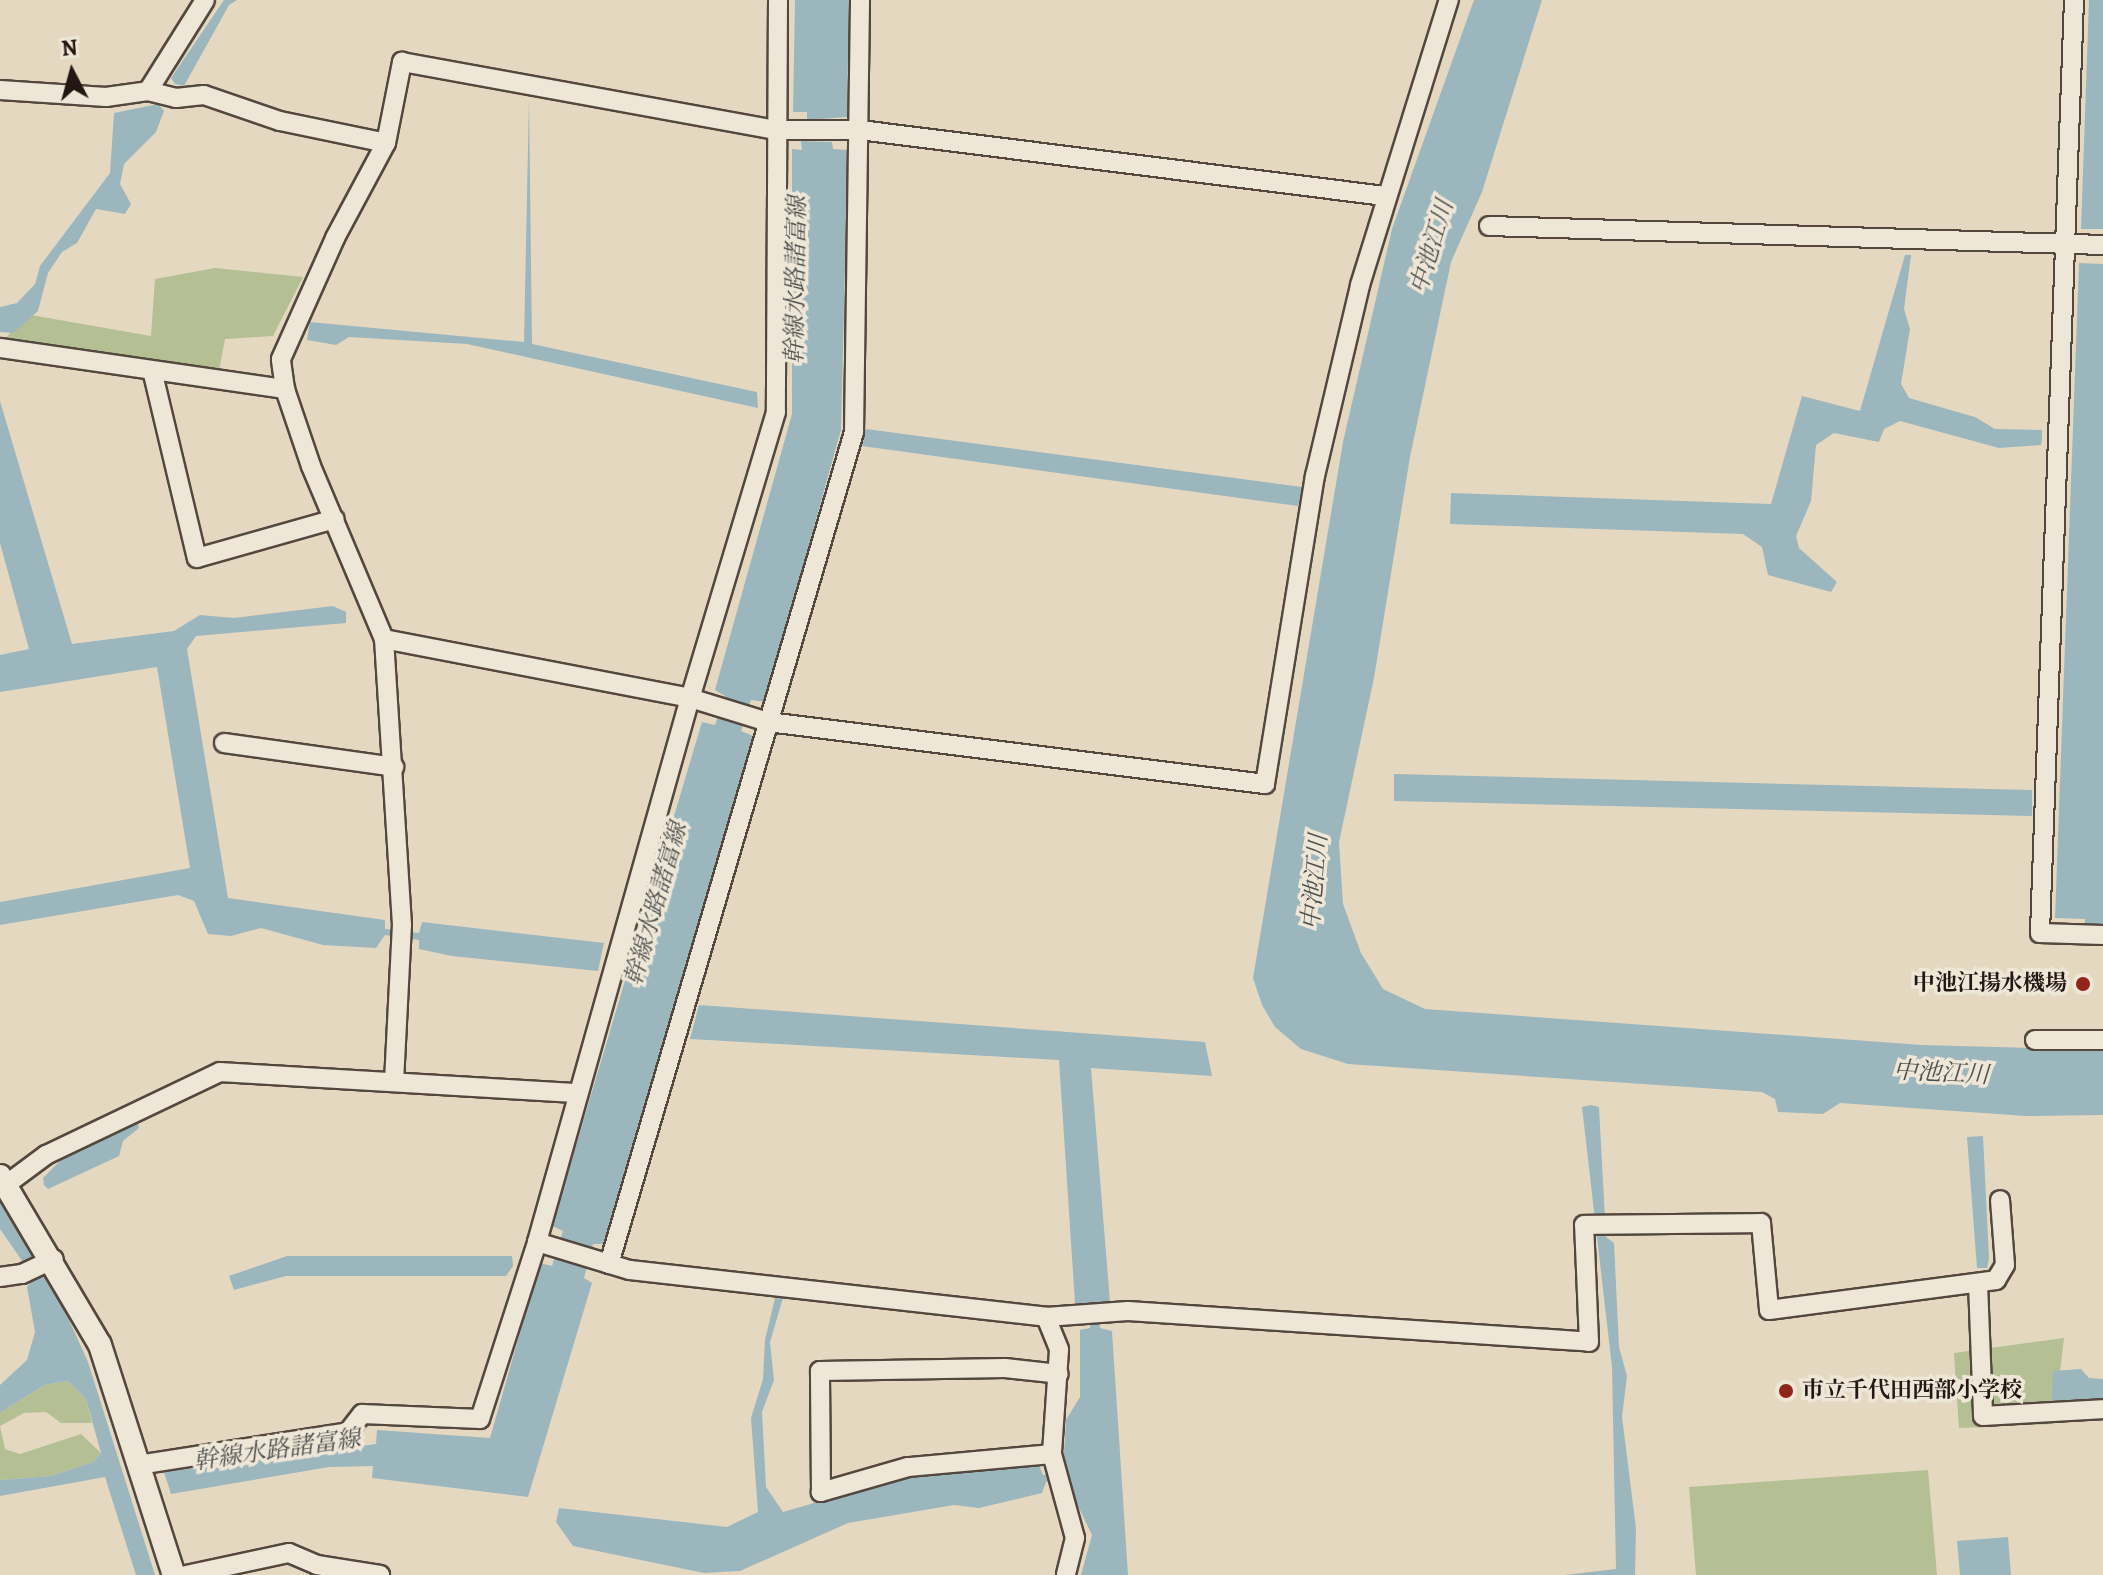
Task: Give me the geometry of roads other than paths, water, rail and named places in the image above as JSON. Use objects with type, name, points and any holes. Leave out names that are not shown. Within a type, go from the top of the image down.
[{"type":"street","points":[[148,91],[205,0]]},
{"type":"street","points":[[138,1465],[348,1432],[362,1414],[480,1419],[546,1245],[578,1093],[690,698],[776,412],[785,130],[778,0]]},
{"type":"street","points":[[602,1262],[760,720],[854,432],[851,130],[860,0]]},
{"type":"street","points":[[384,639],[690,698],[760,720],[1265,784],[1315,476],[1385,196],[1449,0]]},
{"type":"street","points":[[2074,0],[2068,244],[2040,933],[2103,935]]},
{"type":"street","points":[[394,1082],[401,934],[394,767],[384,639],[285,389],[281,359],[292,328],[386,143],[402,62],[785,130],[851,130],[1385,196]]},
{"type":"street","points":[[0,90],[106,97],[148,91],[176,98],[204,95],[280,121],[386,143]]},
{"type":"street","points":[[1489,226],[2103,245]]},
{"type":"street","points":[[0,348],[153,374],[285,389]]},
{"type":"street","points":[[153,374],[158,410],[197,558],[335,519]]},
{"type":"street","points":[[224,743],[394,767]]},
{"type":"street","points":[[2035,1040],[2103,1040]]},
{"type":"street","points":[[174,1575],[100,1345],[4,1180],[46,1155],[220,1072],[578,1093]]},
{"type":"street","points":[[546,1245],[602,1262],[1046,1317],[1094,1313],[1589,1342],[1584,1225],[1761,1223],[1769,1310],[1996,1280],[2005,1265],[2000,1200]]},
{"type":"street","points":[[0,1277],[22,1274],[49,1262]]},
{"type":"street","points":[[1978,1283],[1983,1416],[2103,1409]]},
{"type":"street","points":[[1046,1317],[1059,1350],[1054,1469],[1075,1538],[1066,1575]]},
{"type":"street","points":[[1054,1469],[908,1467],[821,1492],[820,1371],[1005,1368],[1059,1374]]},
{"type":"street","points":[[186,1575],[289,1553],[318,1570],[380,1575]]},
{"type":"water","points":[[224,0],[237,0],[229,5],[184,86],[175,84],[171,78]]},
{"type":"water","points":[[795,0],[849,0],[847,117],[807,120],[807,112],[793,112]]},
{"type":"water","name":"中池江川","points":[[1474,0],[1542,0],[1482,192],[1451,262],[1410,457],[1374,678],[1339,842],[1343,904],[1361,953],[1383,989],[1425,1009],[1922,1045],[2103,1050],[2103,1115],[2026,1116],[1840,1103],[1823,1114],[1778,1112],[1775,1099],[1762,1092],[1348,1064],[1301,1049],[1275,1027],[1262,1005],[1253,978],[1343,442],[1392,229]]},
{"type":"water","points":[[2089,0],[2103,0],[2103,229],[2081,229]]},
{"type":"water","points":[[529,98],[532,344],[757,392],[758,408],[467,344],[349,337],[336,345],[307,340],[310,322],[524,342]]},
{"type":"water","points":[[158,104],[164,111],[156,132],[124,164],[120,184],[131,204],[125,214],[96,209],[77,243],[62,252],[48,273],[38,311],[13,333],[0,332],[0,307],[17,303],[35,284],[40,266],[110,173],[114,113]]},
{"type":"water","name":"幹線水路諸富線","points":[[801,141],[832,142],[833,149],[848,150],[841,430],[765,702],[751,700],[741,731],[753,736],[603,1244],[593,1244],[584,1278],[592,1283],[528,1497],[372,1478],[373,1466],[329,1467],[171,1494],[164,1472],[376,1444],[377,1430],[490,1438],[540,1263],[552,1266],[563,1231],[552,1226],[702,722],[715,725],[725,696],[715,690],[792,414],[792,149],[802,150]]},
{"type":"water","points":[[1905,255],[1911,255],[1904,309],[1910,329],[1901,384],[1909,398],[1975,417],[1995,429],[2042,430],[2041,445],[1999,448],[1900,421],[1884,429],[1879,442],[1834,433],[1816,445],[1811,501],[1796,536],[1799,548],[1837,582],[1831,592],[1768,575],[1762,547],[1743,534],[1450,524],[1451,493],[1771,504],[1802,396],[1860,411]]},
{"type":"water","points":[[2079,263],[2103,264],[2103,930],[2084,930],[2085,919],[2055,918]]},
{"type":"water","points":[[0,401],[72,644],[174,631],[200,615],[234,618],[333,606],[346,612],[346,623],[196,636],[187,649],[228,898],[385,920],[385,929],[419,933],[422,922],[604,943],[598,971],[452,956],[419,949],[419,940],[385,935],[376,948],[323,945],[261,928],[231,936],[208,934],[194,901],[178,895],[0,925],[0,902],[190,868],[157,667],[0,692],[0,655],[29,649],[0,543]]},
{"type":"water","points":[[866,429],[1302,487],[1298,506],[862,446]]},
{"type":"water","points":[[1394,774],[2032,790],[2032,816],[1394,801]]},
{"type":"water","points":[[699,1005],[1205,1042],[1212,1076],[1091,1068],[1110,1302],[1098,1303],[1100,1328],[1112,1331],[1128,1575],[1081,1575],[1092,1535],[1065,1479],[1046,1482],[1042,1493],[979,1508],[954,1505],[848,1523],[740,1571],[704,1573],[573,1546],[556,1522],[559,1508],[727,1527],[758,1512],[751,1418],[763,1379],[765,1340],[775,1298],[783,1298],[770,1342],[774,1380],[762,1412],[766,1487],[783,1512],[910,1475],[1039,1465],[1043,1475],[1063,1471],[1066,1420],[1080,1397],[1080,1330],[1090,1328],[1089,1303],[1075,1303],[1059,1060],[690,1039]]},
{"type":"water","points":[[1582,1107],[1599,1107],[1606,1237],[1614,1243],[1619,1347],[1627,1376],[1622,1417],[1636,1528],[1635,1575],[1565,1575],[1616,1569],[1612,1367]]},
{"type":"water","points":[[137,1120],[139,1128],[123,1141],[119,1156],[48,1189],[44,1185],[43,1178],[65,1156]]},
{"type":"water","points":[[1983,1136],[1989,1259],[1987,1268],[1977,1268],[1967,1137]]},
{"type":"water","points":[[0,1197],[41,1258],[88,1362],[155,1575],[136,1575],[105,1477],[0,1496],[0,1480],[51,1476],[93,1462],[101,1453],[86,1399],[68,1381],[44,1385],[0,1413],[0,1385],[27,1360],[35,1332],[27,1287],[34,1278],[0,1229]]},
{"type":"water","points":[[287,1256],[512,1256],[513,1266],[506,1276],[286,1276],[234,1290],[229,1276]]},
{"type":"water","points":[[2081,1369],[2089,1378],[2103,1379],[2103,1399],[2052,1401],[2053,1371]]},
{"type":"water","points":[[2008,1537],[2011,1575],[1960,1575],[1957,1541]]},
{"type":"place","name":"中池江揚水機場","points":[[2083,984]]},
{"type":"place","name":"市立千代田西部小学校","points":[[1786,1391]]}]
